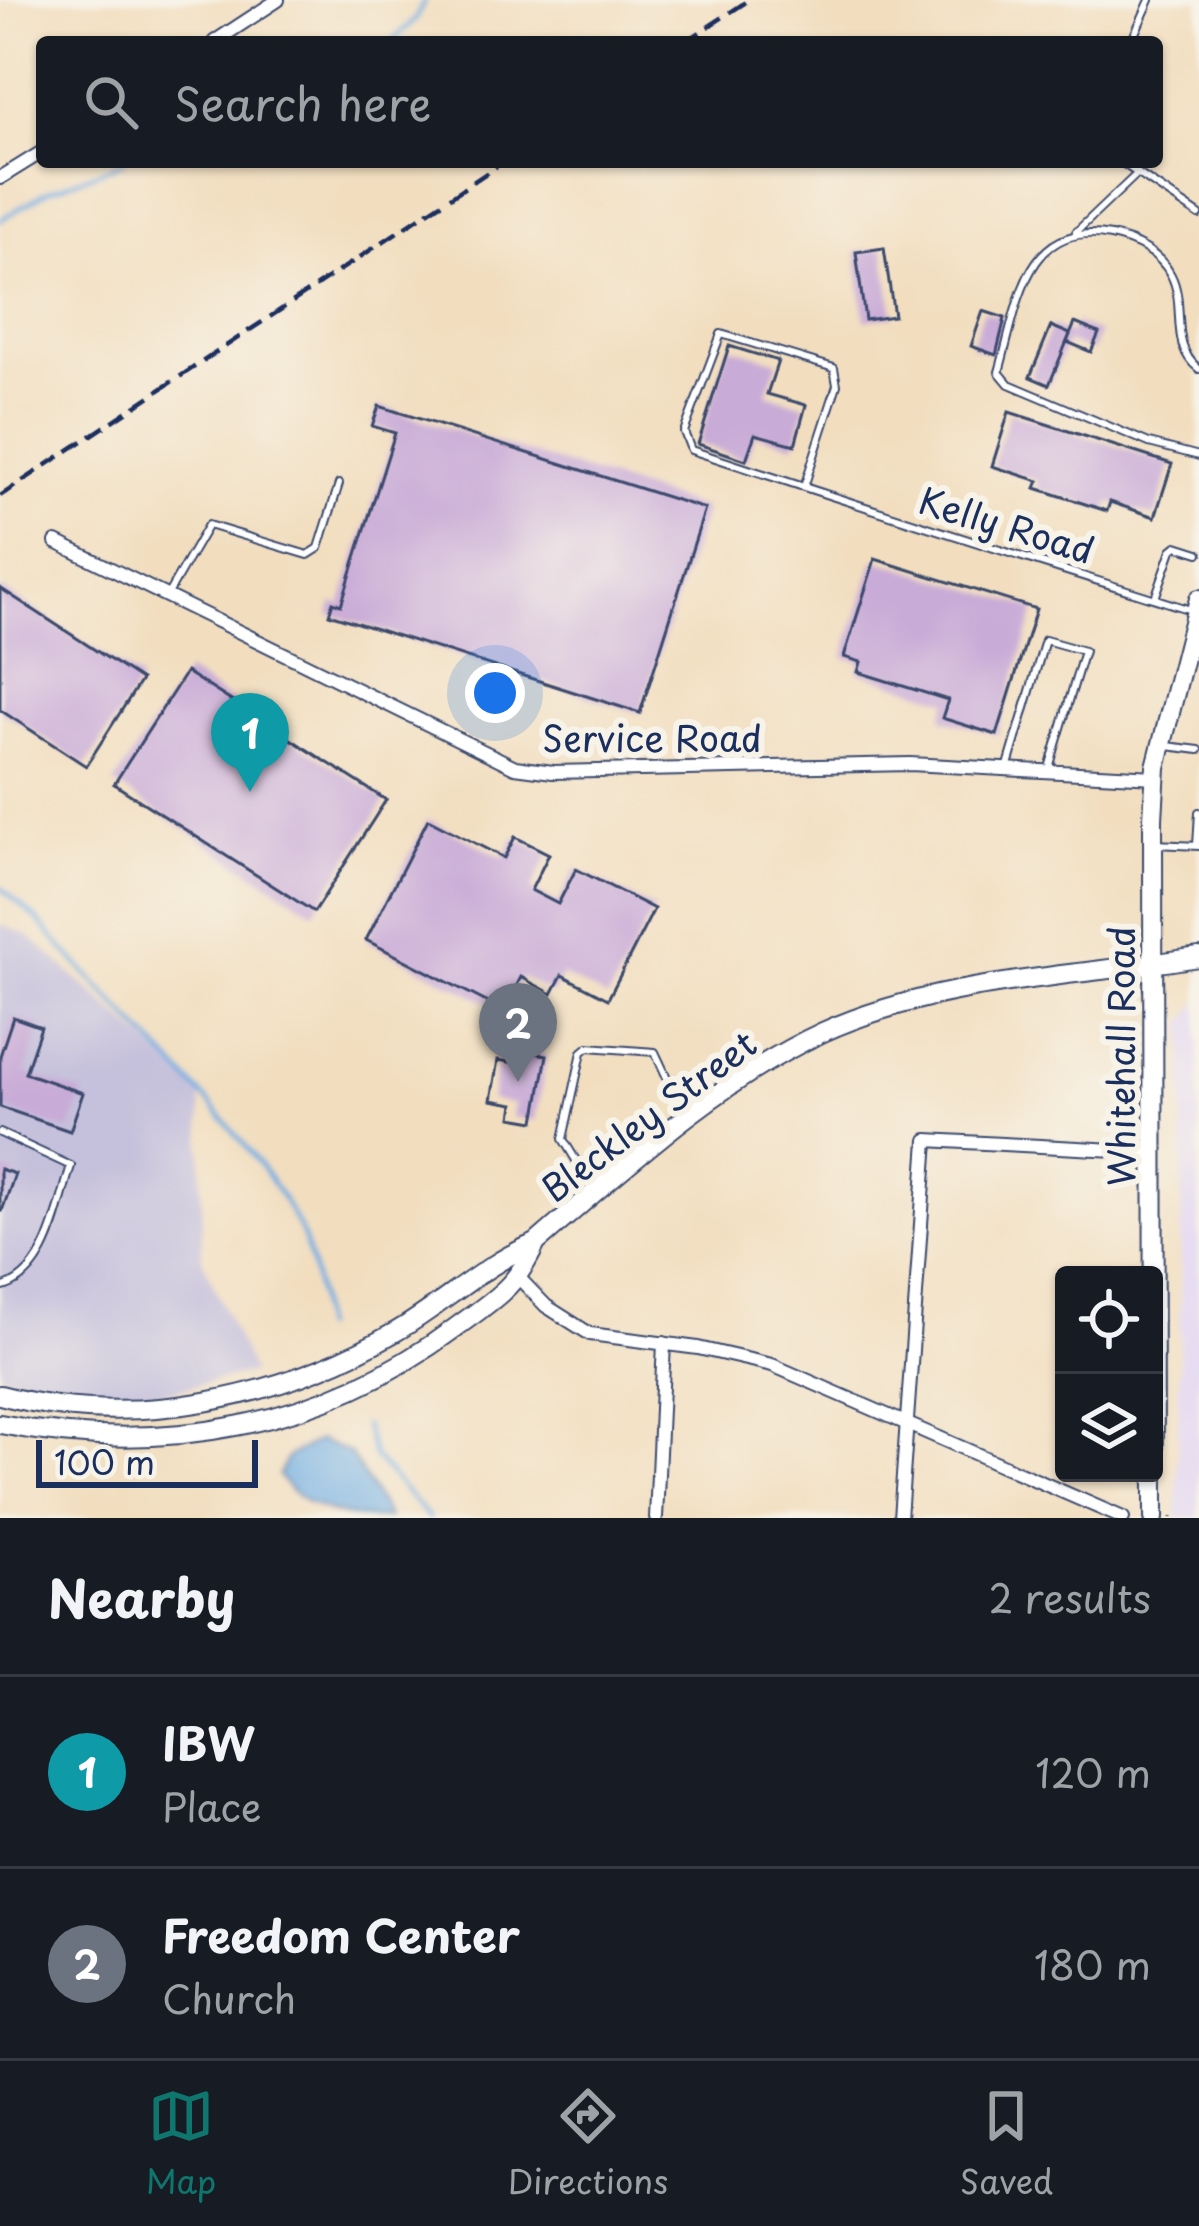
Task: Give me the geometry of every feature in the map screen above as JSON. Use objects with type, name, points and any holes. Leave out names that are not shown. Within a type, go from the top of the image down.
[{"type":"street","points":[[223,36],[278,0]]},
{"type":"street","points":[[0,178],[36,156]]},
{"type":"street","name":"Service Road","points":[[56,542],[515,767],[553,772],[910,764],[1156,778]]},
{"type":"street","name":"Whitehall Road","points":[[1154,1518],[1156,778],[1197,605]]},
{"type":"street","name":"Bleckley Street","points":[[0,1395],[107,1409],[177,1407],[241,1396],[347,1358],[401,1329],[503,1256],[536,1243],[744,1077],[844,1025],[921,1000],[1031,977],[1199,956]]},
{"type":"street","points":[[900,1518],[903,1420],[922,1260],[926,1140],[1154,1151]]},
{"type":"street","name":"Bleckley Street","points":[[520,1280],[536,1243]]},
{"type":"street","points":[[0,1424],[62,1436],[130,1439],[196,1434],[289,1415],[373,1381],[520,1280],[546,1306],[590,1334],[772,1365],[1123,1518]]},
{"type":"street","points":[[656,1518],[664,1343]]},
{"type":"lane","points":[[1134,36],[1150,0]]},
{"type":"lane","points":[[1130,168],[1199,215]]},
{"type":"lane","points":[[1138,173],[1073,235],[1045,247],[1031,266],[999,372],[1009,385],[1126,435],[1199,456]]},
{"type":"lane","points":[[1073,235],[1114,236],[1162,260],[1179,297],[1178,337],[1199,368]]},
{"type":"lane","name":"Kelly Road","points":[[804,487],[837,385],[834,368],[721,334],[684,442],[691,450],[804,487],[1155,598],[1197,605]]},
{"type":"lane","points":[[166,598],[208,525],[308,555],[319,548],[339,484]]},
{"type":"lane","points":[[1155,598],[1172,550],[1177,545],[1199,553]]},
{"type":"lane","points":[[1007,770],[1045,640],[1084,651],[1048,772]]},
{"type":"lane","points":[[1161,746],[1199,750]]},
{"type":"lane","points":[[1153,844],[1198,846],[1199,812]]},
{"type":"lane","points":[[596,1193],[563,1139],[582,1052],[588,1048],[655,1052],[688,1120]]},
{"type":"lane","points":[[0,1132],[71,1166],[41,1255],[15,1284],[0,1288]]},
{"type":"shaded area","points":[[0,924],[29,936],[201,1090],[202,1259],[252,1373],[139,1398],[44,1388],[0,1373]]},
{"type":"shaded area","points":[[1199,1001],[1199,1518],[1177,1518],[1184,1024]]},
{"type":"water","points":[[319,1440],[350,1454],[388,1518],[327,1511],[288,1488],[278,1475],[288,1457]]},
{"type":"building","points":[[884,248],[894,316],[865,320],[856,252]]},
{"type":"building","points":[[983,311],[1005,318],[996,355],[971,346]]},
{"type":"building","points":[[1075,323],[1099,333],[1091,352],[1067,342]]},
{"type":"building","points":[[1051,326],[1070,334],[1049,385],[1030,377]]},
{"type":"building","points":[[729,346],[778,361],[767,394],[806,405],[795,445],[755,434],[746,460],[698,444]]},
{"type":"building","points":[[379,406],[705,509],[640,713],[329,614],[333,602],[341,605],[395,433],[372,426]]},
{"type":"building","points":[[1009,412],[1172,464],[1155,517],[1110,502],[1107,511],[1036,488],[1039,481],[992,466]]},
{"type":"building","points":[[875,559],[1036,609],[997,735],[942,718],[948,700],[858,672],[861,662],[844,657]]},
{"type":"building","points":[[0,588],[141,680],[86,766],[0,710]]},
{"type":"building","points":[[186,672],[386,800],[314,912],[114,784]]},
{"type":"building","points":[[428,819],[504,858],[515,837],[549,854],[531,890],[558,904],[576,869],[654,909],[608,999],[562,975],[552,994],[521,977],[504,1011],[366,940]]},
{"type":"building","points":[[13,1017],[41,1027],[25,1073],[83,1093],[70,1131],[0,1107],[0,1056]]},
{"type":"building","points":[[523,1051],[547,1055],[535,1121],[512,1117],[514,1104],[491,1100],[498,1060],[521,1064]]},
{"type":"building","points":[[0,1169],[15,1174],[2,1211],[0,1211]]},
{"type":"waterway","points":[[398,36],[415,20],[425,0]]},
{"type":"waterway","points":[[0,220],[48,191],[108,168]]},
{"type":"waterway","points":[[0,887],[37,919],[172,1062],[266,1174],[304,1240],[321,1328]]},
{"type":"waterway","points":[[364,1425],[374,1457],[429,1518]]},
{"type":"railway","points":[[694,36],[749,0]]},
{"type":"railway","points":[[0,496],[494,168]]},
{"type":"place","name":"IBW","points":[[250,792]]},
{"type":"place","name":"Freedom Center","points":[[518,1082]]}]
